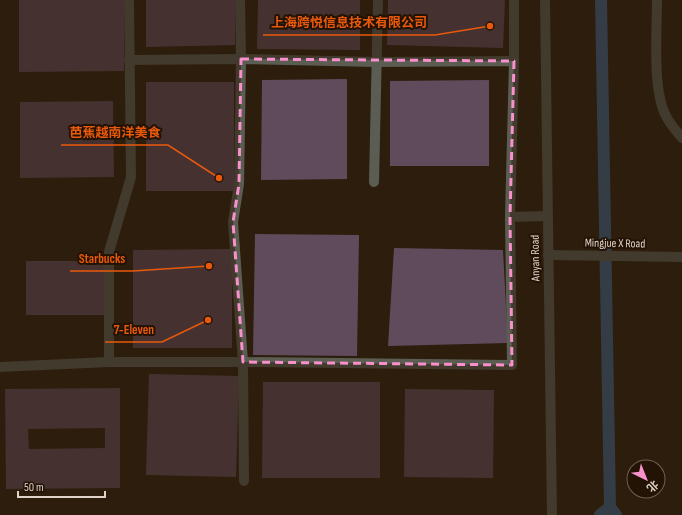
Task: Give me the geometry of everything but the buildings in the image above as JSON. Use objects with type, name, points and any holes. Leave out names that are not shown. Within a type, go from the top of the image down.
[{"type":"street","points":[[109,362],[109,252],[131,177],[129,0]]},
{"type":"street","points":[[240,0],[241,59],[239,184],[233,222],[243,362],[244,481]]},
{"type":"street","points":[[374,182],[378,0]]},
{"type":"street","points":[[0,367],[109,362],[512,365],[510,217],[514,0]]},
{"type":"street","name":"Anyan Road","points":[[545,0],[552,514]]},
{"type":"street","points":[[657,0],[658,84],[660,100],[665,115],[682,138]]},
{"type":"street","points":[[129,60],[241,59],[377,62],[514,62]]},
{"type":"street","points":[[510,217],[548,216]]},
{"type":"street","name":"Mingjue X Road","points":[[548,255],[682,257]]},
{"type":"highlighted area","points":[[241,59],[514,61],[510,217],[512,365],[243,362],[233,222],[239,184]]},
{"type":"waterway","points":[[601,0],[610,507],[616,515]]},
{"type":"waterway","points":[[600,515],[610,507]]},
{"type":"place","name":"上海跨悦信息技术有限公司","points":[[490,26]]},
{"type":"place","name":"芭蕉越南洋美食","points":[[219,178]]},
{"type":"place","name":"Starbucks","points":[[209,266]]},
{"type":"place","name":"7-Eleven","points":[[208,320]]}]
